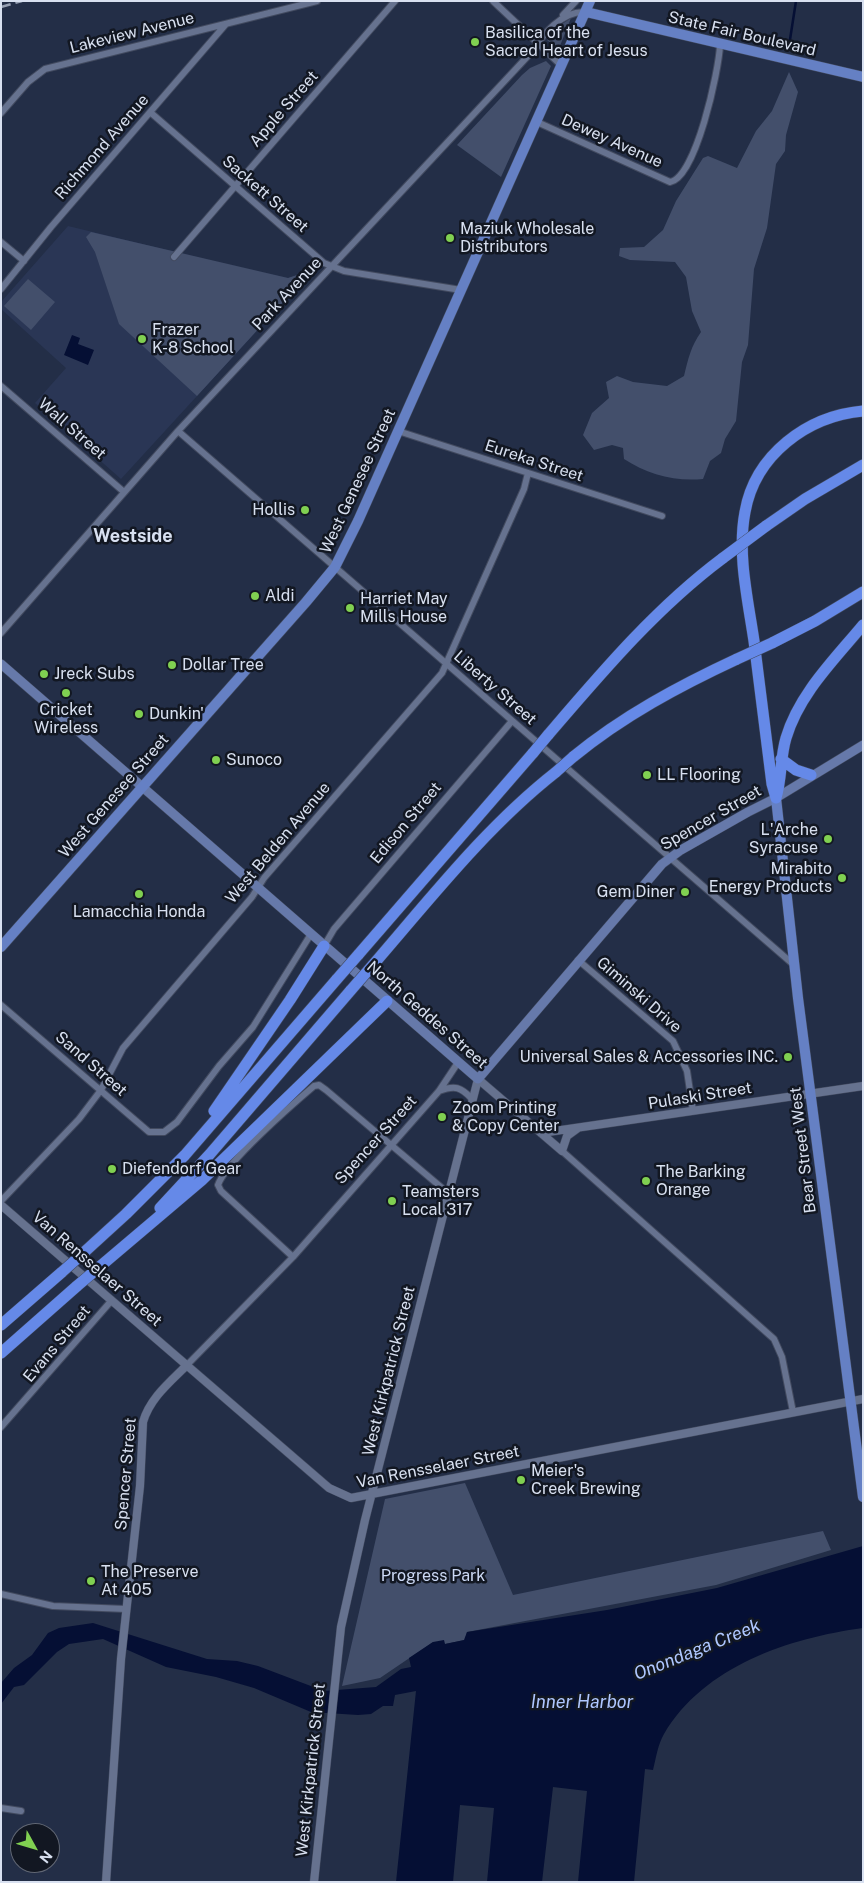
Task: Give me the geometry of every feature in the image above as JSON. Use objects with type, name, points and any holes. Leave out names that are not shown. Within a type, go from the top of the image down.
[{"type":"highway","points":[[776,798],[772,784],[744,566],[744,512],[760,474],[774,454],[790,438],[806,427],[834,416],[863,411]]},
{"type":"highway","points":[[1,1325],[80,1256],[185,1155],[623,649],[667,606],[723,558],[805,499],[863,465]]},
{"type":"highway","points":[[135,1235],[210,1154],[481,841],[523,799],[573,757],[638,711],[671,691],[815,621],[863,592]]},
{"type":"highway","points":[[776,798],[780,785],[786,738],[809,690],[863,625]]},
{"type":"highway","points":[[782,759],[796,770],[811,775]]},
{"type":"highway","points":[[166,1174],[217,1108],[324,946]]},
{"type":"highway","points":[[1,1353],[135,1235],[202,1180],[387,1001]]},
{"type":"main road","name":"West Genesee Street","points":[[1,947],[306,602],[334,567],[462,290],[590,1]]},
{"type":"main road","name":"State Fair Boulevard","points":[[586,12],[720,45],[863,77]]},
{"type":"main road","name":"North Geddes Street","points":[[3,669],[143,787],[478,1079]]},
{"type":"main road","name":"Spencer Street","points":[[478,1079],[652,873],[670,857],[776,798],[863,745]]},
{"type":"main road","name":"Bear Street West","points":[[776,798],[794,965],[849,1401],[863,1497]]},
{"type":"street","name":"Lakeview Avenue","points":[[1,114],[28,82],[45,69],[317,1]]},
{"type":"street","name":"Apple Street","points":[[174,256],[395,1]]},
{"type":"street","points":[[493,1],[562,66]]},
{"type":"street","name":"Park Avenue","points":[[1,633],[178,431],[528,57],[537,43],[576,1]]},
{"type":"street","name":"Park Avenue","points":[[557,22],[577,11],[586,12]]},
{"type":"street","name":"Richmond Avenue","points":[[1,289],[226,24]]},
{"type":"street","name":"Dewey Avenue","points":[[537,122],[670,182],[676,181],[684,172],[703,128],[720,45]]},
{"type":"street","name":"Sackett Street","points":[[150,112],[324,263],[331,267],[367,276],[462,290]]},
{"type":"street","points":[[1,242],[24,261]]},
{"type":"street","name":"Wall Street","points":[[1,386],[124,492]]},
{"type":"street","name":"Liberty Street","points":[[178,431],[794,965]]},
{"type":"street","name":"Eureka Street","points":[[398,431],[662,516]]},
{"type":"street","name":"West Belden Avenue","points":[[1,1201],[79,1119],[101,1090],[123,1048],[384,738],[431,686],[446,664],[528,474]]},
{"type":"street","name":"Edison Street","points":[[324,946],[334,929],[512,721]]},
{"type":"street","name":"Sand Street","points":[[1,1005],[150,1132],[167,1131],[177,1122],[219,1066],[258,1021],[311,934]]},
{"type":"street","name":"Giminski Drive","points":[[578,960],[673,1041],[687,1071],[694,1111]]},
{"type":"street","name":"Spencer Street","points":[[106,1882],[121,1658],[134,1548],[146,1413],[155,1398],[293,1257],[439,1091],[459,1061]]},
{"type":"street","name":"West Kirkpatrick Street","points":[[314,1882],[333,1687],[341,1627],[372,1493],[478,1079]]},
{"type":"street","name":"North Geddes Street","points":[[478,1079],[774,1340],[782,1357],[793,1412]]},
{"type":"street","points":[[293,1257],[221,1191],[218,1185],[219,1180],[244,1152],[314,1086],[319,1085],[326,1090],[448,1193]]},
{"type":"street","name":"Spencer Street","points":[[439,1091],[451,1086],[459,1087],[472,1099]]},
{"type":"street","name":"Pulaski Street","points":[[541,1133],[863,1086]]},
{"type":"street","points":[[562,1152],[567,1136],[578,1128]]},
{"type":"street","name":"Van Rensselaer Street","points":[[1,1205],[329,1488],[352,1498],[863,1399]]},
{"type":"street","name":"Evans Street","points":[[1,1428],[112,1300]]},
{"type":"street","points":[[1,1594],[53,1606],[126,1609]]},
{"type":"street","points":[[1,1808],[21,1811]]},
{"type":"shaded area","name":"Frazer K-8 School","points":[[68,226],[250,270],[288,278],[297,275],[306,277],[121,479],[35,403],[66,368],[1,309],[1,302]]},
{"type":"green space","points":[[571,18],[560,46],[557,48],[547,40],[562,24]]},
{"type":"green space","points":[[546,61],[551,66],[501,177],[457,145],[522,75],[530,68]]},
{"type":"green space","points":[[789,72],[798,92],[786,135],[785,151],[776,164],[767,228],[754,269],[748,345],[742,362],[736,421],[725,439],[721,453],[710,461],[703,479],[693,480],[662,476],[642,469],[624,459],[623,448],[612,445],[594,450],[583,435],[592,413],[609,398],[606,382],[617,376],[633,382],[667,386],[684,376],[688,358],[701,332],[692,311],[686,277],[675,262],[630,260],[619,256],[620,248],[644,247],[663,230],[676,201],[703,158],[708,156],[737,168],[756,131],[772,111]]},
{"type":"green space","points":[[91,232],[288,278],[297,275],[306,277],[197,396],[119,324],[95,252],[86,237]]},
{"type":"green space","points":[[28,279],[55,302],[31,330],[4,306]]},
{"type":"green space","name":"Progress Park","points":[[465,1483],[513,1595],[823,1531],[831,1550],[716,1585],[467,1632],[465,1640],[445,1644],[433,1642],[380,1678],[342,1686],[385,1499]]},
{"type":"water","points":[[72,335],[80,338],[78,344],[94,350],[88,365],[64,355]]},
{"type":"water","name":"Inner Harbor","points":[[863,1546],[863,1628],[806,1639],[751,1659],[725,1673],[702,1690],[681,1710],[664,1734],[653,1770],[645,1769],[634,1882],[578,1882],[587,1791],[553,1787],[542,1882],[487,1882],[494,1808],[460,1805],[453,1882],[396,1882],[416,1691],[395,1695],[393,1706],[383,1706],[371,1714],[311,1712],[254,1688],[216,1677],[166,1667],[103,1639],[69,1644],[57,1652],[24,1685],[14,1687],[1,1704],[1,1683],[14,1668],[32,1655],[48,1633],[59,1628],[93,1623],[207,1659],[237,1661],[258,1666],[324,1691],[376,1687],[401,1669],[411,1667],[409,1658],[433,1642],[444,1640],[445,1644],[464,1640],[467,1632],[607,1610],[717,1588]]},
{"type":"waterway","points":[[789,46],[796,1]]},
{"type":"railway","points":[[1,7],[22,1]]},
{"type":"place","name":"Basilica of the Sacred Heart of Jesus","points":[[475,42]]},
{"type":"place","name":"Maziuk Wholesale Distributors","points":[[450,238]]},
{"type":"place","name":"Frazer K-8 School","points":[[142,339]]},
{"type":"place","name":"Hollis","points":[[305,510]]},
{"type":"place","name":"Aldi","points":[[255,596]]},
{"type":"place","name":"Harriet May Mills House","points":[[350,608]]},
{"type":"place","name":"Dollar Tree","points":[[172,665]]},
{"type":"place","name":"Jreck Subs","points":[[44,674]]},
{"type":"place","name":"Cricket Wireless","points":[[66,693]]},
{"type":"place","name":"Dunkin'","points":[[139,714]]},
{"type":"place","name":"Sunoco","points":[[216,760]]},
{"type":"place","name":"LL Flooring","points":[[647,775]]},
{"type":"place","name":"L'Arche Syracuse","points":[[828,839]]},
{"type":"place","name":"Mirabito Energy Products","points":[[842,878]]},
{"type":"place","name":"Gem Diner","points":[[685,892]]},
{"type":"place","name":"Lamacchia Honda","points":[[139,894]]},
{"type":"place","name":"Universal Sales & Accessories INC.","points":[[788,1057]]},
{"type":"place","name":"Zoom Printing & Copy Center","points":[[442,1117]]},
{"type":"place","name":"Diefendorf Gear","points":[[112,1169]]},
{"type":"place","name":"The Barking Orange","points":[[646,1181]]},
{"type":"place","name":"Teamsters Local 317","points":[[392,1201]]},
{"type":"place","name":"Meier's Creek Brewing","points":[[521,1480]]},
{"type":"place","name":"The Preserve At 405","points":[[91,1581]]},
{"type":"district","name":"Westside","points":[[133,536]]},
{"type":"water label","name":"Onondaga Creek","points":[[697,1650]]}]
